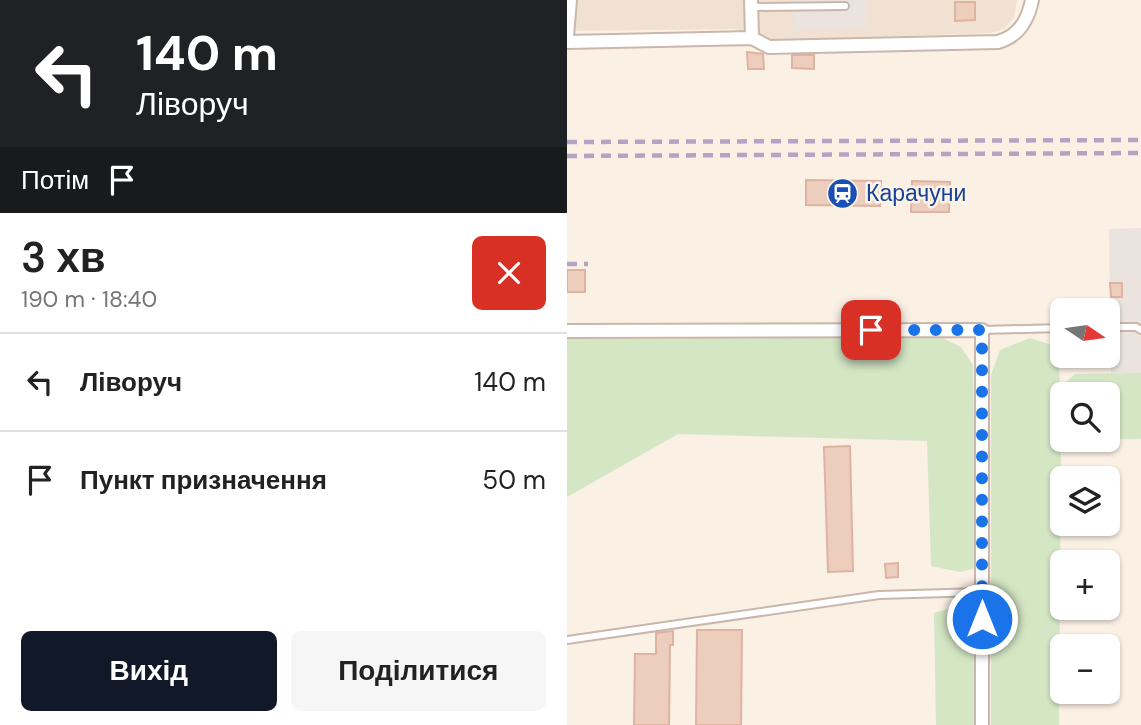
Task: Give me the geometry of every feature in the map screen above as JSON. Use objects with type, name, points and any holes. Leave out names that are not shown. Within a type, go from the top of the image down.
[{"type":"street","points":[[567,36],[570,0]]},
{"type":"street","points":[[567,42],[753,38],[769,47],[998,42],[1010,38],[1028,19],[1032,0]]},
{"type":"street","points":[[751,4],[753,38]]},
{"type":"street","points":[[567,331],[982,330],[982,725]]},
{"type":"lane","points":[[751,4],[845,6]]},
{"type":"lane","points":[[1120,327],[1136,327],[1141,330]]},
{"type":"lane","points":[[982,330],[1050,328]]},
{"type":"lane","points":[[567,640],[879,595],[982,592]]},
{"type":"shaded area","points":[[567,0],[1017,0],[1014,17],[1004,29],[990,33],[769,40],[734,29],[567,31]]},
{"type":"shaded area","points":[[794,0],[868,0],[866,28],[794,29]]},
{"type":"shaded area","points":[[1141,228],[1141,373],[1111,373],[1111,368],[1120,368],[1120,298],[1110,298],[1109,229]]},
{"type":"green space","points":[[940,337],[961,347],[973,365],[976,568],[960,572],[931,566],[927,441],[678,434],[567,497],[567,339]]},
{"type":"green space","points":[[1030,338],[1050,344],[1050,368],[1059,368],[1060,382],[1050,382],[1050,452],[1061,452],[1061,466],[1050,466],[1050,536],[1060,536],[1060,550],[1050,550],[1050,620],[1060,620],[1060,634],[1050,634],[1050,704],[1059,704],[1059,725],[991,725],[991,375],[1000,350]]},
{"type":"green space","points":[[1141,373],[1141,439],[1120,439],[1120,382],[1066,382],[1075,374]]},
{"type":"green space","points":[[954,607],[976,615],[976,725],[936,725],[934,613]]},
{"type":"building","points":[[955,2],[975,2],[975,20],[955,21]]},
{"type":"building","points":[[747,52],[763,54],[764,69],[748,69]]},
{"type":"building","points":[[792,55],[814,55],[814,69],[792,68]]},
{"type":"building","name":"Карачуни","points":[[806,180],[881,181],[880,206],[806,205]]},
{"type":"building","points":[[912,181],[950,182],[949,212],[911,212]]},
{"type":"building","points":[[567,270],[585,270],[585,292],[567,292]]},
{"type":"building","points":[[1110,283],[1122,283],[1122,297],[1111,297]]},
{"type":"building","points":[[850,446],[853,571],[828,572],[824,447]]},
{"type":"building","points":[[898,563],[898,577],[886,578],[885,564]]},
{"type":"building","points":[[697,630],[742,630],[741,725],[696,725]]},
{"type":"building","points":[[673,631],[673,645],[670,645],[669,725],[634,725],[635,654],[656,654],[656,633]]},
{"type":"railway","points":[[567,142],[1141,140]]},
{"type":"railway","points":[[567,156],[1141,153]]},
{"type":"railway","points":[[567,264],[588,264]]},
{"type":"place","name":"Карачуни","points":[[843,193]]},
{"type":"route","points":[[871,330],[982,330],[982,619]]}]
